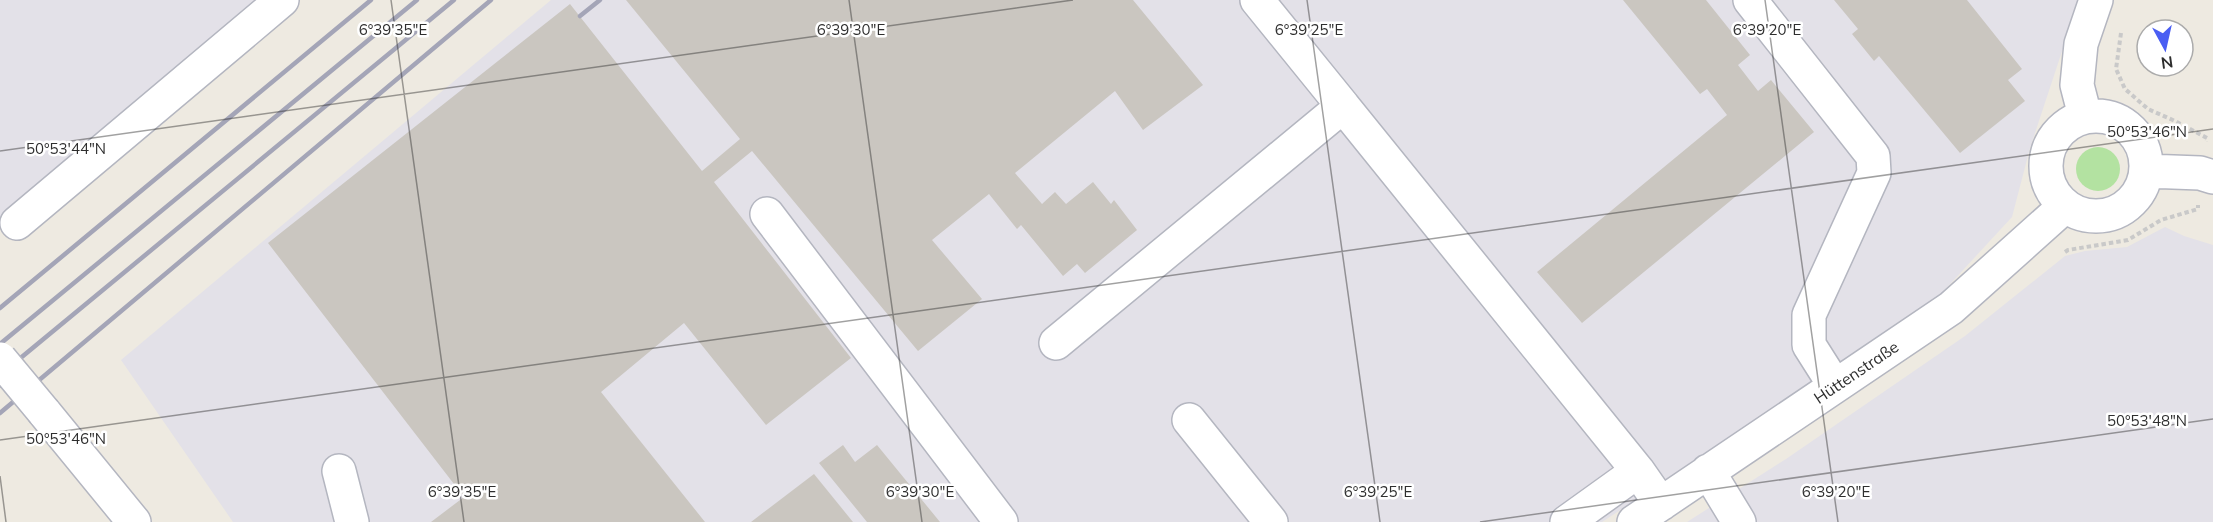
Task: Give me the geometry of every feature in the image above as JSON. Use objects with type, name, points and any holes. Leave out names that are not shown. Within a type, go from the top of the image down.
[{"type":"street","points":[[17,223],[282,0]]},
{"type":"street","points":[[1257,0],[1638,471],[1661,504]]},
{"type":"street","points":[[1750,0],[1873,156],[1874,173],[1809,315],[1809,345],[1835,386]]},
{"type":"street","points":[[2085,117],[2077,85],[2081,44],[2092,7]]},
{"type":"street","points":[[1056,344],[1344,106]]},
{"type":"street","points":[[2101,115],[2116,119],[2130,128],[2140,141],[2146,155],[2146,171],[2142,186],[2134,199],[2123,209],[2109,215],[2094,216],[2079,213],[2065,206],[2054,194],[2047,180],[2045,163],[2049,147],[2057,133],[2070,122],[2101,115]]},
{"type":"street","points":[[2146,171],[2200,173],[2213,177]]},
{"type":"street","name":"Hüttenstraße","points":[[1634,522],[1950,308],[2065,206]]},
{"type":"street","points":[[767,214],[1001,522]]},
{"type":"street","points":[[0,359],[134,522]]},
{"type":"street","points":[[1189,420],[1271,522]]},
{"type":"street","points":[[339,471],[352,522]]},
{"type":"street","points":[[1567,522],[1638,471]]},
{"type":"street","points":[[1708,471],[1739,522]]},
{"type":"shaded area","points":[[0,0],[273,0],[3,221],[0,217]]},
{"type":"shaded area","points":[[551,0],[2079,0],[2030,148],[2012,217],[1940,295],[1602,522],[233,522],[121,360]]},
{"type":"shaded area","points":[[2165,227],[2213,245],[2213,522],[1687,522],[1786,459],[1965,336],[2065,256],[2085,251],[2127,247]]},
{"type":"green space","points":[[2098,147],[2114,153],[2120,169],[2114,185],[2098,191],[2082,185],[2076,169],[2082,153]]},
{"type":"building","points":[[626,0],[1133,0],[1203,85],[1143,130],[1115,91],[1015,173],[1042,204],[1055,192],[1066,204],[1093,182],[1111,204],[1114,200],[1137,230],[1085,273],[1077,264],[1063,276],[1021,225],[1017,229],[989,194],[932,240],[982,299],[918,351],[752,151],[714,182],[851,358],[766,425],[684,323],[601,392],[705,522],[431,522],[464,497],[268,243],[570,4],[702,171],[740,139]]},
{"type":"building","points":[[1623,0],[1706,0],[1750,55],[1738,65],[1758,91],[1771,80],[1814,132],[1582,323],[1537,272],[1727,115],[1707,89],[1700,94]]},
{"type":"building","points":[[1834,0],[1967,0],[2022,69],[2008,80],[2025,101],[1960,153],[1879,56],[1874,61],[1852,34],[1858,29]]},
{"type":"building","points":[[843,445],[855,462],[877,445],[940,522],[867,522],[819,463]]},
{"type":"building","points":[[814,474],[853,522],[751,522]]},
{"type":"railway","points":[[0,308],[371,0]]},
{"type":"railway","points":[[0,344],[417,0]]},
{"type":"railway","points":[[0,375],[454,0]]},
{"type":"railway","points":[[0,413],[491,0]]},
{"type":"railway","points":[[580,16],[600,0]]}]
